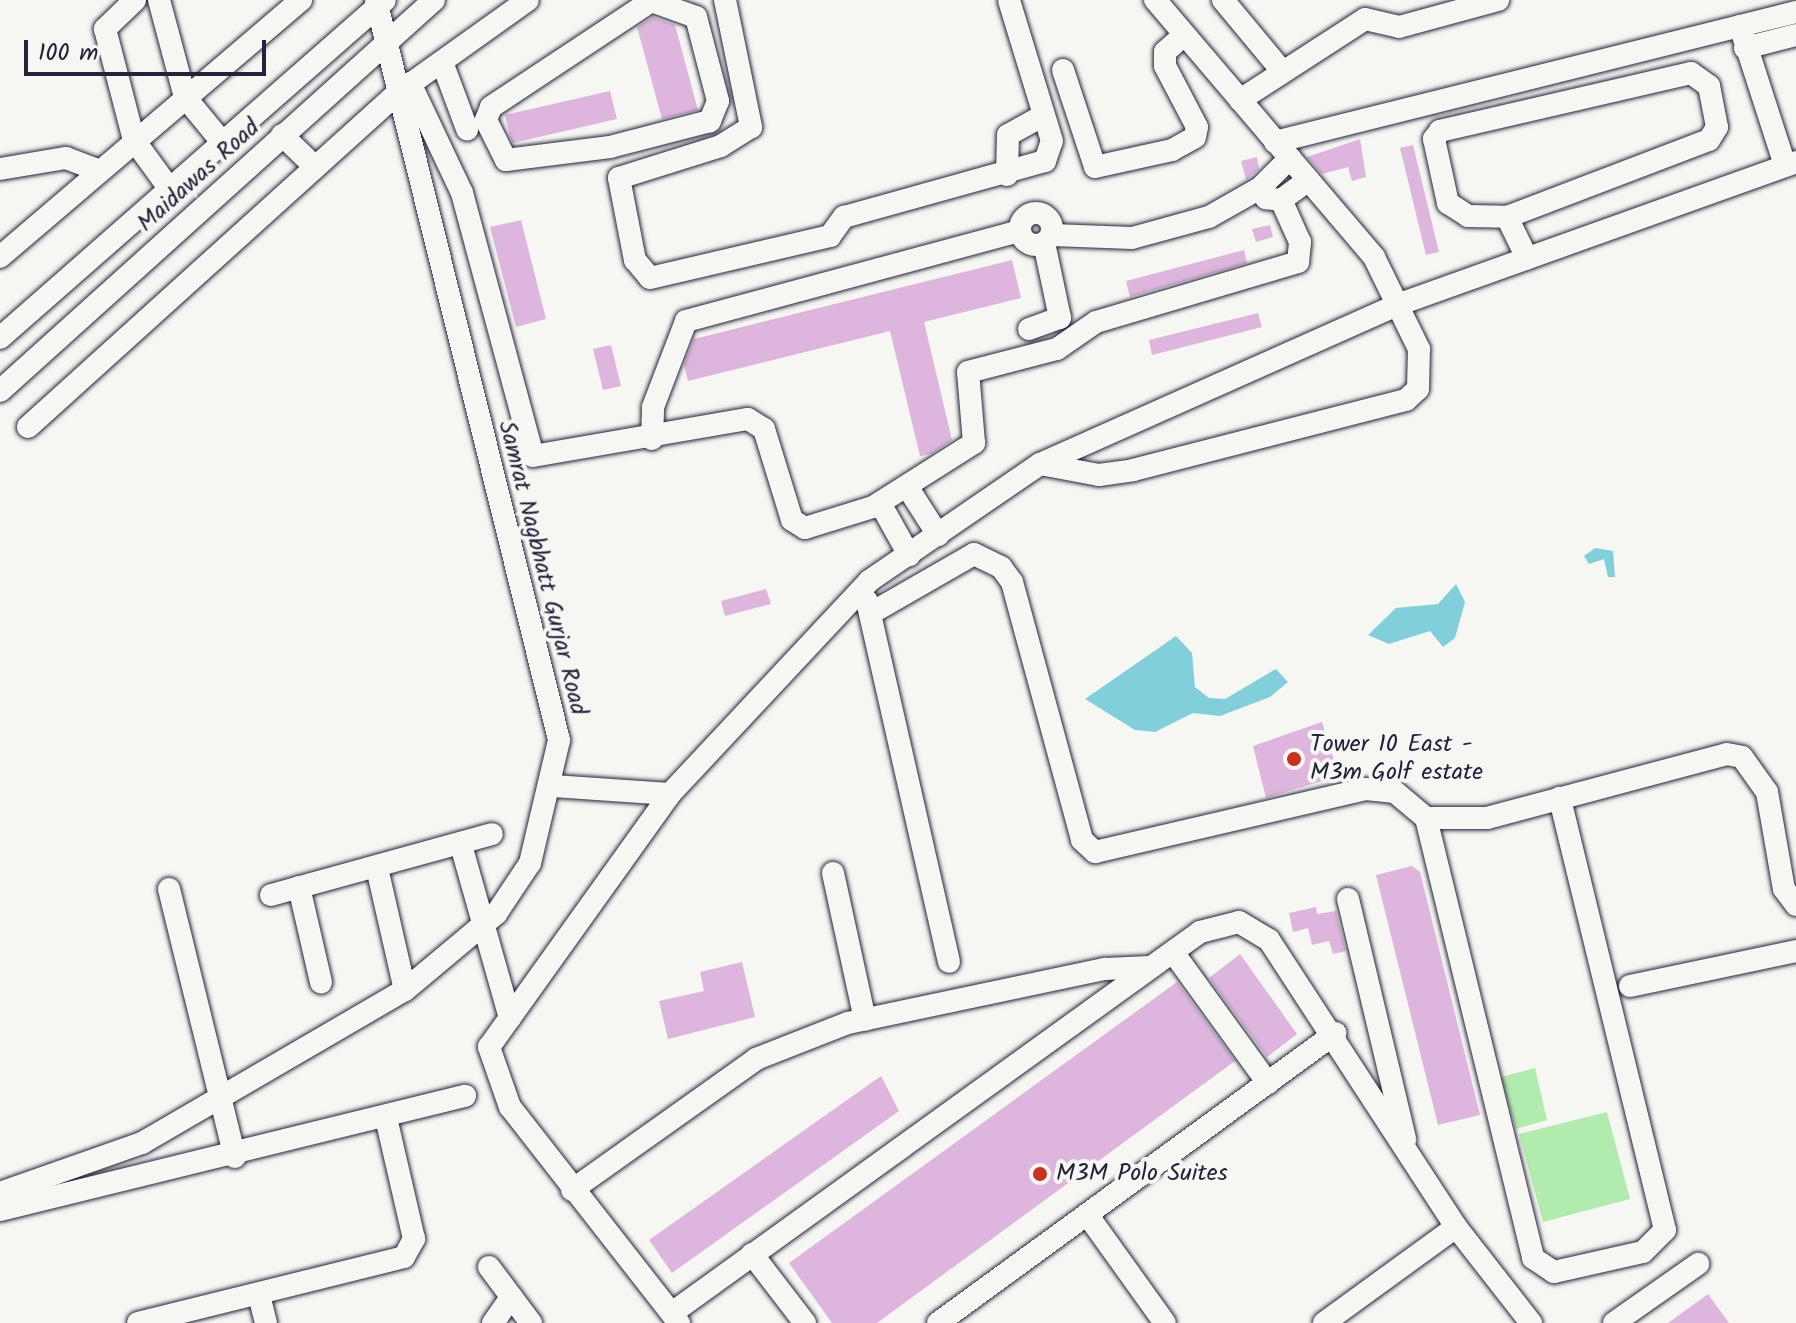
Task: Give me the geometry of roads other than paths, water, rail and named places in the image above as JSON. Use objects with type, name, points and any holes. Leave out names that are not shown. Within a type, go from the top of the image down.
[{"type":"street","points":[[135,0],[105,29],[134,140],[169,188]]},
{"type":"street","points":[[159,0],[185,97],[222,142]]},
{"type":"street","points":[[0,257],[97,170],[301,0]]},
{"type":"street","name":"Maidawas Road","points":[[0,391],[434,0]]},
{"type":"street","points":[[28,427],[404,88],[528,0]]},
{"type":"street","points":[[725,0],[751,127],[721,146],[619,178],[641,273],[650,278],[830,236],[844,217],[1007,175],[1054,151],[1009,0]]},
{"type":"street","points":[[1040,464],[1099,475],[1133,470],[1406,400],[1418,389],[1420,373],[1400,304],[1374,257],[1155,0]]},
{"type":"street","points":[[1223,0],[1282,71]]},
{"type":"street","points":[[1240,100],[1364,10],[1399,27],[1498,0]]},
{"type":"street","name":"Maidawas Road","points":[[0,338],[380,2]]},
{"type":"street","name":"Samrat Nagbhatt Gurjar Road","points":[[0,1193],[142,1143],[223,1099],[405,990],[483,927],[518,888],[553,786],[559,740],[404,88],[386,41],[380,2]]},
{"type":"street","points":[[442,62],[476,124],[506,160],[521,163],[700,127],[718,101],[696,17],[671,3],[637,5],[507,93],[476,124],[443,140]]},
{"type":"street","points":[[652,439],[653,407],[686,321],[1020,231],[1029,244],[1048,239],[1132,238],[1209,217],[1260,188],[1283,150],[1742,37],[1796,12]]},
{"type":"street","points":[[1742,37],[1796,35]]},
{"type":"street","points":[[1063,70],[1095,167],[1172,150],[1195,137],[1197,127],[1165,66],[1165,52],[1183,36]]},
{"type":"street","points":[[1531,1323],[1456,1227],[1335,1033],[1256,929],[1222,924],[1150,967],[752,1254],[676,1318],[572,1190],[492,1074],[489,1047],[670,794],[860,590],[1040,464],[1400,304],[1790,164],[1742,37]]},
{"type":"street","points":[[1691,73],[1709,86],[1717,127],[1709,140],[1507,217],[1456,213],[1434,139],[1440,131],[1691,73]]},
{"type":"street","points":[[404,88],[443,140],[530,452],[561,457],[757,422],[797,527],[880,503],[908,488],[974,443],[968,372],[1057,349],[1096,322],[1267,277],[1298,262],[1300,242],[1281,200]]},
{"type":"street","points":[[1007,175],[1008,135],[1044,115]]},
{"type":"street","points":[[282,135],[315,167]]},
{"type":"street","points":[[0,169],[66,158],[97,170]]},
{"type":"street","points":[[1260,188],[1266,198],[1281,200],[1309,180]]},
{"type":"street","points":[[1507,217],[1527,258]]},
{"type":"street","points":[[1029,329],[1060,318],[1048,239]]},
{"type":"street","points":[[908,488],[938,535]]},
{"type":"street","points":[[880,503],[909,555]]},
{"type":"street","points":[[873,612],[974,554],[1001,567],[1012,582],[1082,840],[1095,852],[1366,789],[1395,792],[1426,818],[1533,1258],[1554,1272],[1643,1252],[1665,1230],[1560,798]]},
{"type":"street","points":[[860,590],[873,612],[949,962]]},
{"type":"street","points":[[1426,818],[1487,818],[1727,754],[1742,757],[1767,792],[1784,889],[1796,905]]},
{"type":"street","points":[[553,786],[670,794]]},
{"type":"street","points":[[271,895],[492,834]]},
{"type":"street","points":[[461,845],[510,1018]]},
{"type":"street","points":[[377,868],[405,990]]},
{"type":"street","points":[[833,873],[865,1020]]},
{"type":"street","points":[[299,887],[321,982]]},
{"type":"street","points":[[169,889],[235,1157]]},
{"type":"street","points":[[1348,899],[1405,1145]]},
{"type":"street","points":[[1630,986],[1796,951]]},
{"type":"street","points":[[1173,952],[1268,1083]]},
{"type":"street","points":[[572,1190],[756,1059],[865,1020],[1105,969],[1150,967]]},
{"type":"street","points":[[953,1319],[1335,1033]]},
{"type":"street","points":[[0,1210],[235,1157],[465,1096]]},
{"type":"street","points":[[138,1323],[390,1265],[412,1247],[386,1118]]},
{"type":"street","points":[[1089,1217],[1165,1323]]},
{"type":"street","points":[[1324,1323],[1456,1227]]},
{"type":"street","points":[[752,1254],[805,1323]]},
{"type":"street","points":[[1614,1323],[1698,1264]]},
{"type":"street","points":[[489,1267],[531,1323]]},
{"type":"street","points":[[259,1295],[266,1323]]},
{"type":"street","points":[[493,1323],[511,1297]]},
{"type":"water","points":[[1595,548],[1613,551],[1615,577],[1608,577],[1604,559],[1589,564],[1584,556]]},
{"type":"water","points":[[1456,584],[1465,602],[1455,638],[1443,647],[1430,631],[1389,644],[1368,635],[1396,608],[1438,604]]},
{"type":"water","points":[[1176,636],[1192,653],[1195,687],[1209,698],[1225,699],[1276,669],[1288,682],[1270,697],[1220,716],[1193,713],[1155,732],[1135,730],[1085,699]]},
{"type":"place","name":"Tower 10 East - M3m Golf estate","points":[[1294,759]]},
{"type":"place","name":"M3M Polo Suites","points":[[1040,1174]]}]
